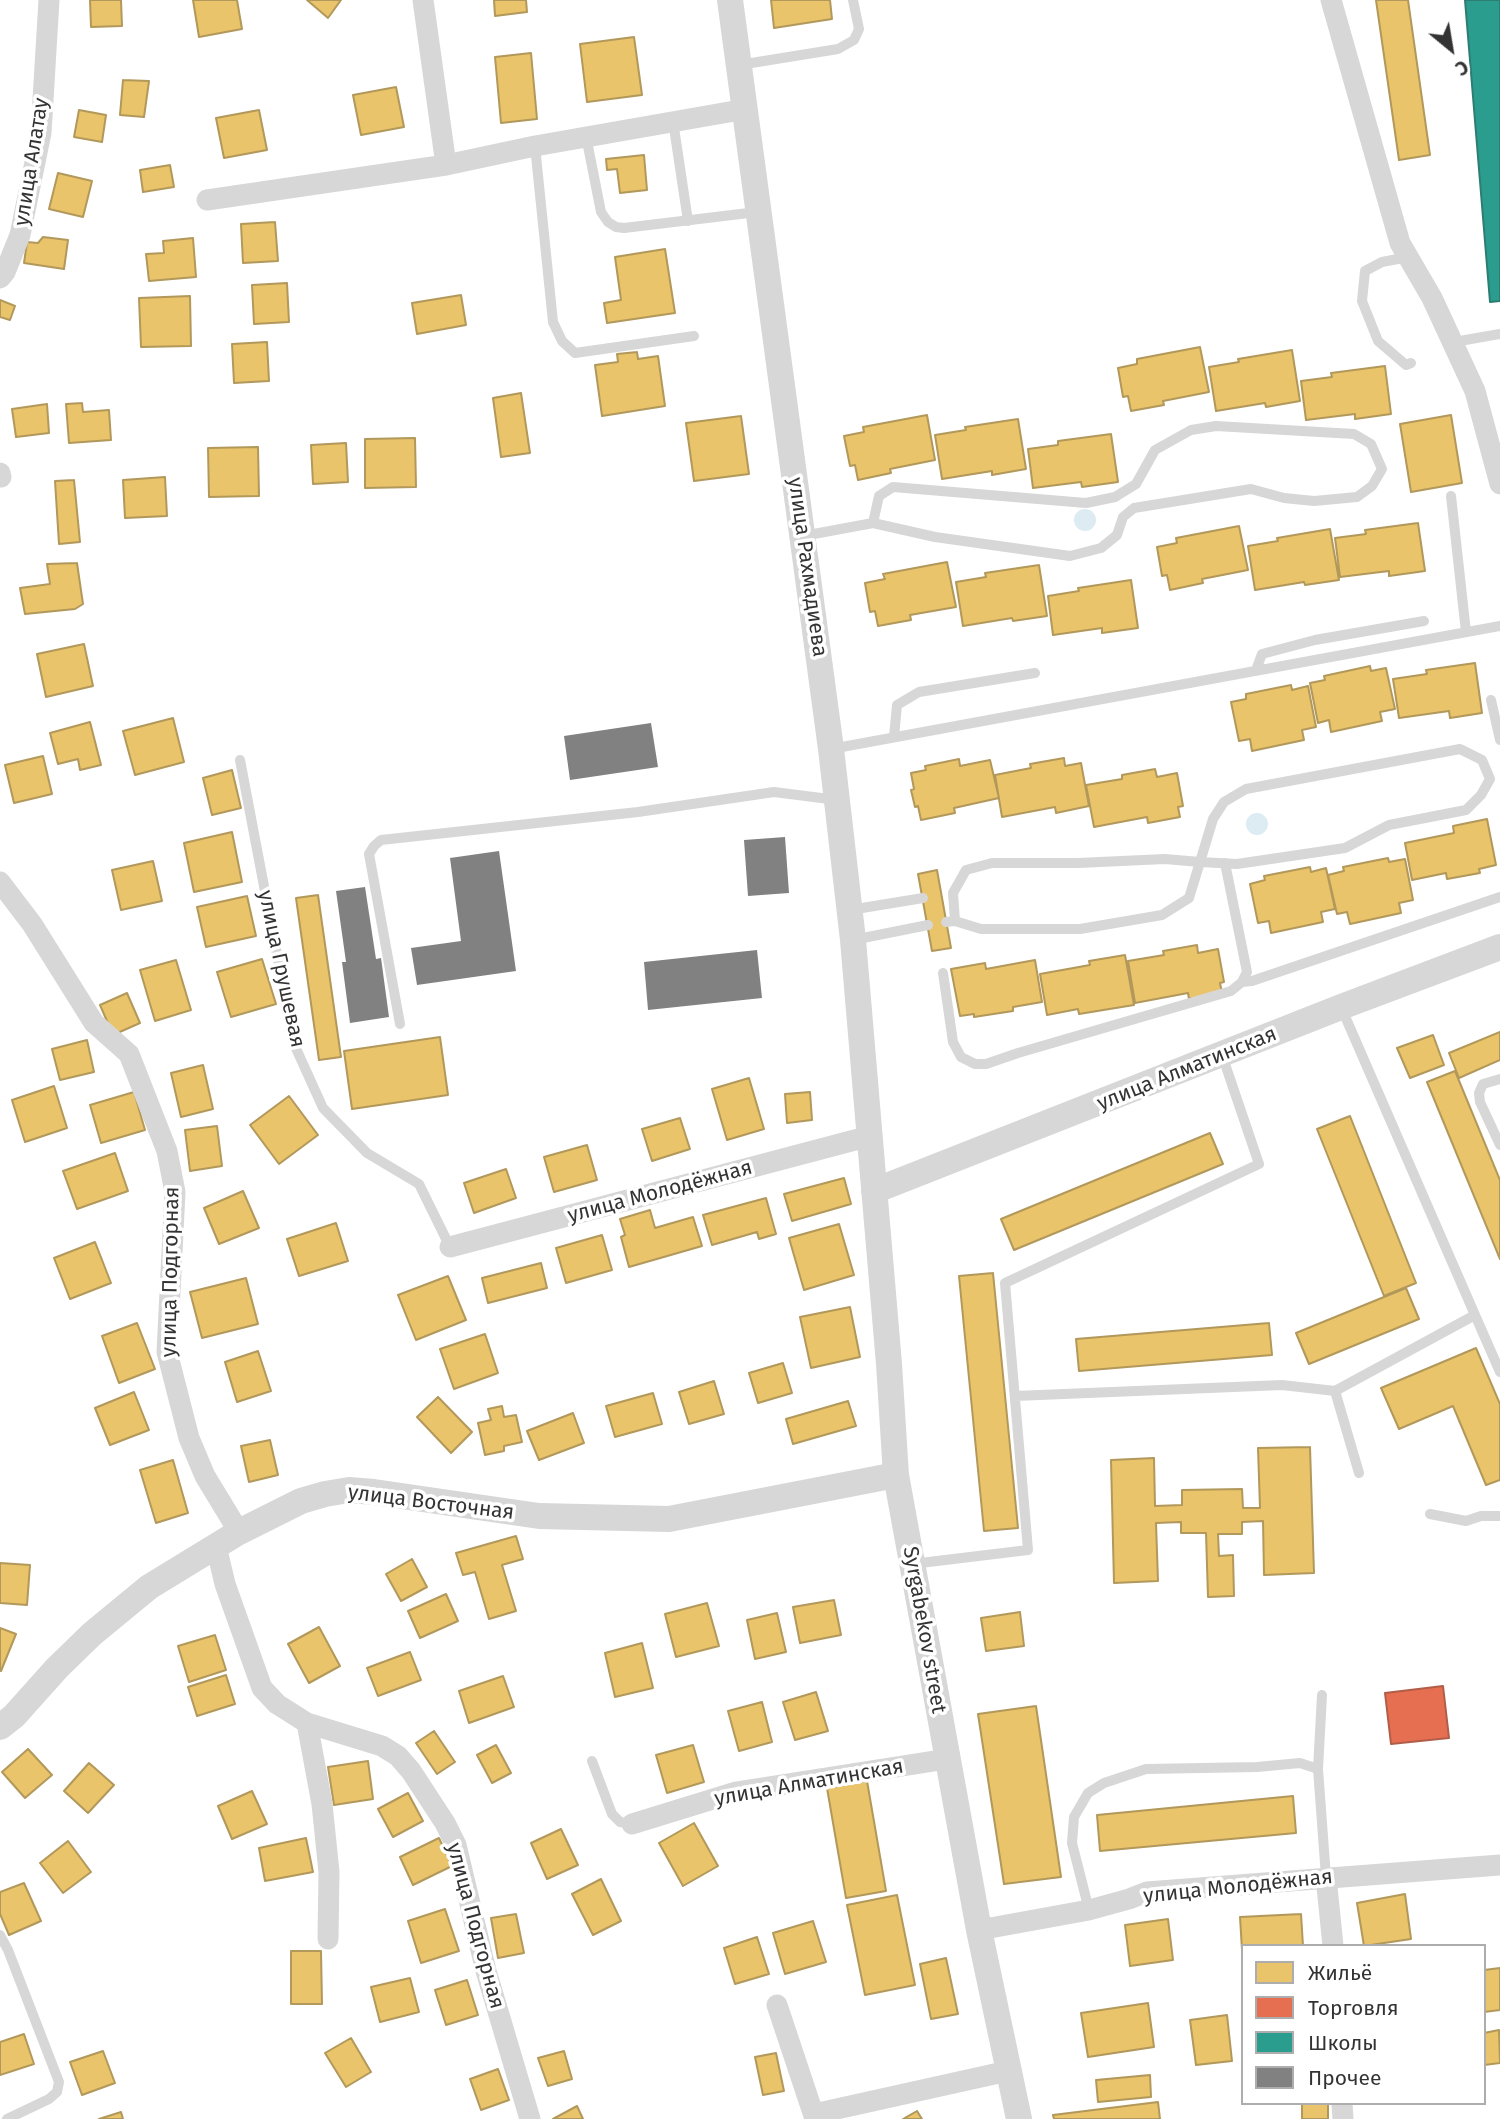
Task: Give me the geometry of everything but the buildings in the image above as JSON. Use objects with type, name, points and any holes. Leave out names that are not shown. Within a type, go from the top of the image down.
[{"type":"street","name":"улица Алатау","points":[[0,278],[20,235],[41,132],[48,0]]},
{"type":"street","points":[[424,0],[446,165]]},
{"type":"street","name":"улица Рахмадиева","points":[[730,0],[831,749],[850,910],[870,1136]]},
{"type":"street","points":[[1332,0],[1400,243],[1454,342],[1475,391],[1500,484]]},
{"type":"street","points":[[208,200],[446,165],[586,136],[746,109]]},
{"type":"street","name":"улица Подгорная","points":[[0,882],[32,924],[94,1023],[129,1054],[158,1126],[167,1151],[176,1192],[167,1352],[189,1438],[205,1476],[239,1532]]},
{"type":"street","name":"улица Алматинская","points":[[874,1191],[1500,947]]},
{"type":"street","name":"улица Молодёжная","points":[[450,1247],[870,1136]]},
{"type":"street","name":"Syrgabekov street","points":[[870,1136],[896,1475],[979,1930],[1018,2119]]},
{"type":"street","name":"улица Восточная","points":[[0,1727],[14,1716],[92,1634],[149,1587],[239,1532],[301,1501],[325,1494],[349,1490],[539,1516],[669,1519],[896,1475]]},
{"type":"street","name":"улица Подгорная","points":[[216,1546],[225,1584],[262,1688],[276,1704],[307,1723],[382,1746],[398,1756],[445,1823],[456,1845],[486,1971],[530,2119]]},
{"type":"street","points":[[307,1723],[322,1804],[330,1872],[328,1939]]},
{"type":"street","name":"улица Алматинская","points":[[632,1824],[736,1792],[947,1759]]},
{"type":"street","name":"улица Молодёжная","points":[[979,1930],[1089,1910],[1147,1892],[1500,1865]]},
{"type":"street","points":[[1326,1877],[1333,1944]]},
{"type":"street","points":[[777,2005],[814,2116],[1008,2071]]},
{"type":"lane","points":[[740,65],[838,49],[854,40],[859,29],[853,0]]},
{"type":"lane","points":[[673,121],[688,221]]},
{"type":"lane","points":[[586,136],[601,212],[608,222],[624,228],[760,212]]},
{"type":"lane","points":[[536,146],[553,322],[562,341],[575,353],[694,336]]},
{"type":"lane","points":[[1408,257],[1382,262],[1365,271],[1362,301],[1378,341],[1406,365],[1411,363]]},
{"type":"lane","points":[[1454,342],[1500,334]]},
{"type":"lane","points":[[803,536],[873,523],[935,537],[1070,556],[1101,548],[1117,535],[1123,517],[1134,508],[1251,489],[1284,498],[1314,501],[1357,497],[1372,486],[1382,469],[1371,444],[1354,434],[1216,426],[1191,430],[1155,450],[1136,484],[1134,508]]},
{"type":"lane","points":[[873,523],[879,496],[893,487],[1086,503],[1115,497],[1136,484]]},
{"type":"lane","points":[[1451,496],[1466,632]]},
{"type":"lane","points":[[1256,670],[1262,654],[1315,640],[1424,621]]},
{"type":"lane","points":[[831,749],[1500,626]]},
{"type":"lane","points":[[894,737],[897,705],[919,692],[1035,673]]},
{"type":"lane","points":[[1490,700],[1500,740]]},
{"type":"lane","points":[[1200,862],[1165,859],[992,863],[966,870],[947,894],[951,921],[981,929],[1080,929],[1162,915],[1189,898],[1200,862],[1213,820],[1224,802],[1246,789],[1460,750],[1482,760],[1490,779],[1482,795],[1466,810],[1389,825],[1345,848],[1237,864],[1200,862]]},
{"type":"lane","name":"улица Грушевая","points":[[240,760],[294,1044],[323,1108],[367,1153],[419,1184],[450,1247]]},
{"type":"lane","points":[[400,1024],[369,854],[373,846],[381,840],[638,812],[774,792],[837,800]]},
{"type":"lane","points":[[943,973],[953,1042],[958,1053],[970,1063],[986,1064],[1231,991],[1242,982],[1247,972],[1225,863]]},
{"type":"lane","points":[[1242,982],[1252,981],[1500,897]]},
{"type":"lane","points":[[850,910],[923,898]]},
{"type":"lane","points":[[853,940],[928,925]]},
{"type":"lane","points":[[1341,1007],[1475,1315],[1495,1346],[1500,1372]]},
{"type":"lane","points":[[912,1564],[1028,1550],[1005,1283],[1259,1164],[1222,1055]]},
{"type":"lane","points":[[1500,1079],[1483,1084],[1479,1093],[1480,1102],[1500,1145]]},
{"type":"lane","points":[[1015,1396],[1282,1385],[1335,1391],[1475,1315]]},
{"type":"lane","points":[[1335,1391],[1359,1473]]},
{"type":"lane","points":[[1430,1514],[1466,1521],[1481,1516],[1500,1516]]},
{"type":"lane","points":[[1321,1695],[1318,1769],[1326,1877]]},
{"type":"lane","points":[[592,1761],[612,1814],[620,1822],[632,1824]]},
{"type":"lane","points":[[1089,1910],[1072,1843],[1074,1817],[1088,1793],[1096,1788],[1146,1769],[1257,1767],[1300,1763],[1318,1769]]},
{"type":"lane","points":[[0,1935],[59,2082],[57,2092],[49,2099],[7,2119]]},
{"type":"shaded area","points":[[1085,509],[1093,512],[1096,520],[1093,528],[1085,531],[1077,528],[1074,520],[1077,512]]},
{"type":"shaded area","points":[[1257,813],[1265,816],[1268,824],[1265,832],[1257,835],[1249,832],[1246,824],[1249,816]]}]
